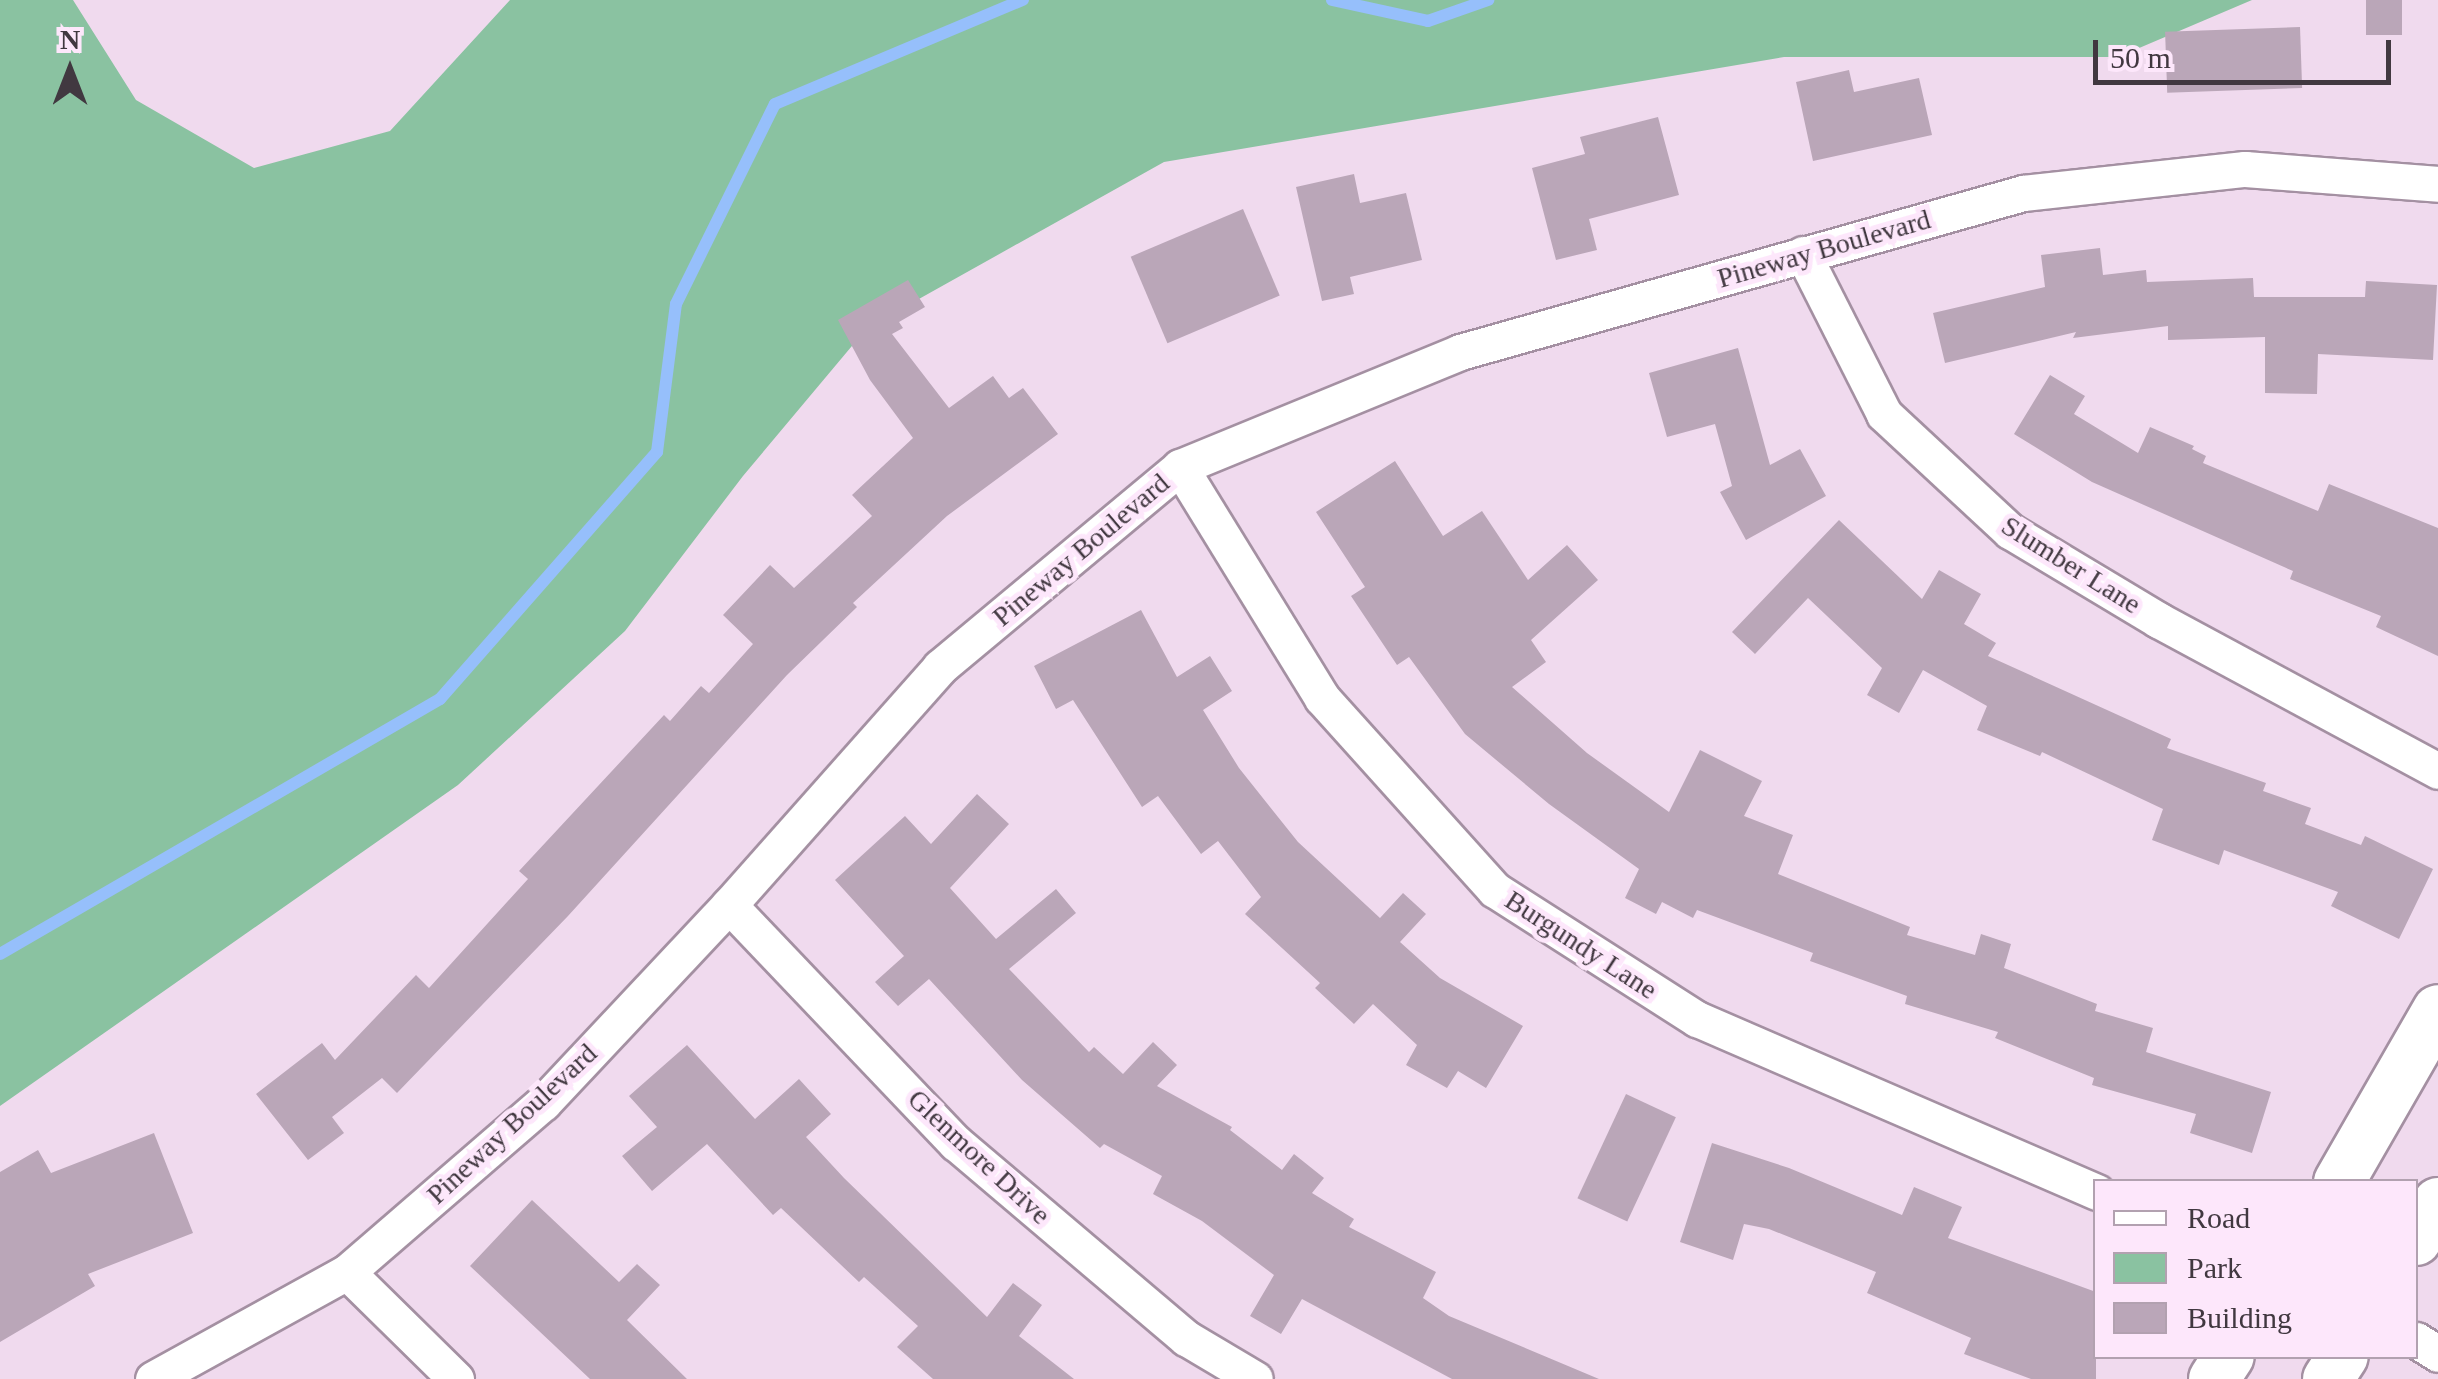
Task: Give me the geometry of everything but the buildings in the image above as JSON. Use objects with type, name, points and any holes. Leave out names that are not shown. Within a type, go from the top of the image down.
[{"type":"main road","points":[[2341,1179],[2438,1010]]},
{"type":"main road","points":[[2418,1237],[2438,1203]]},
{"type":"street","name":"Pineway Boulevard","points":[[153,1379],[347,1272],[544,1103],[729,905],[940,667],[1180,466],[1460,352],[2041,191],[2245,169],[2438,184]]},
{"type":"street","name":"Slumber Lane","points":[[1804,254],[1884,414],[2010,531],[2158,620],[2438,770]]},
{"type":"street","name":"Burgundy Lane","points":[[1180,466],[1322,698],[1495,890],[1696,1019],[2093,1191]]},
{"type":"street","name":"Glenmore Drive","points":[[729,905],[956,1142],[1186,1338],[1255,1379]]},
{"type":"street","points":[[347,1272],[456,1379]]},
{"type":"green space","points":[[0,0],[73,0],[136,100],[254,168],[390,131],[510,0],[2252,0],[2118,57],[1784,57],[1164,162],[867,328],[743,476],[625,631],[458,785],[0,1106]]},
{"type":"waterway","points":[[0,954],[440,699],[657,452],[676,304],[775,104],[1023,0]]},
{"type":"waterway","points":[[1332,0],[1428,21],[1488,0]]}]
